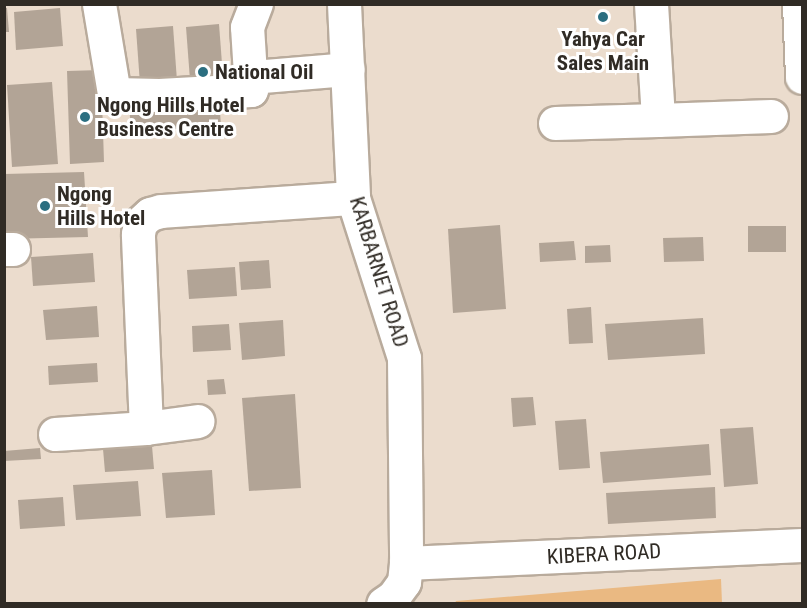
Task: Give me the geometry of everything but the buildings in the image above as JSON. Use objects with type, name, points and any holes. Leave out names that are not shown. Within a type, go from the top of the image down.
[{"type":"street","points":[[99,4],[114,94],[159,95],[251,90],[248,27],[256,4]]},
{"type":"street","name":"KARBARNET ROAD","points":[[345,4],[353,198],[405,358],[406,563],[404,582],[390,601]]},
{"type":"street","points":[[651,4],[658,120]]},
{"type":"street","points":[[799,4],[802,77]]},
{"type":"street","points":[[252,77],[348,69]]},
{"type":"street","points":[[555,123],[771,116]]},
{"type":"street","points":[[146,428],[138,234],[140,223],[150,214],[161,211],[353,198]]},
{"type":"street","points":[[55,434],[146,428],[198,421]]},
{"type":"street","name":"KIBERA ROAD","points":[[406,563],[802,545]]},
{"type":"shaded area","points":[[721,579],[722,603],[455,603],[456,601]]},
{"type":"place","name":"Yahya Car Sales Main","points":[[603,17]]},
{"type":"place","name":"National Oil","points":[[203,72]]},
{"type":"place","name":"Ngong Hills Hotel Business Centre","points":[[85,117]]},
{"type":"place","name":"Ngong Hills Hotel","points":[[45,206]]}]
